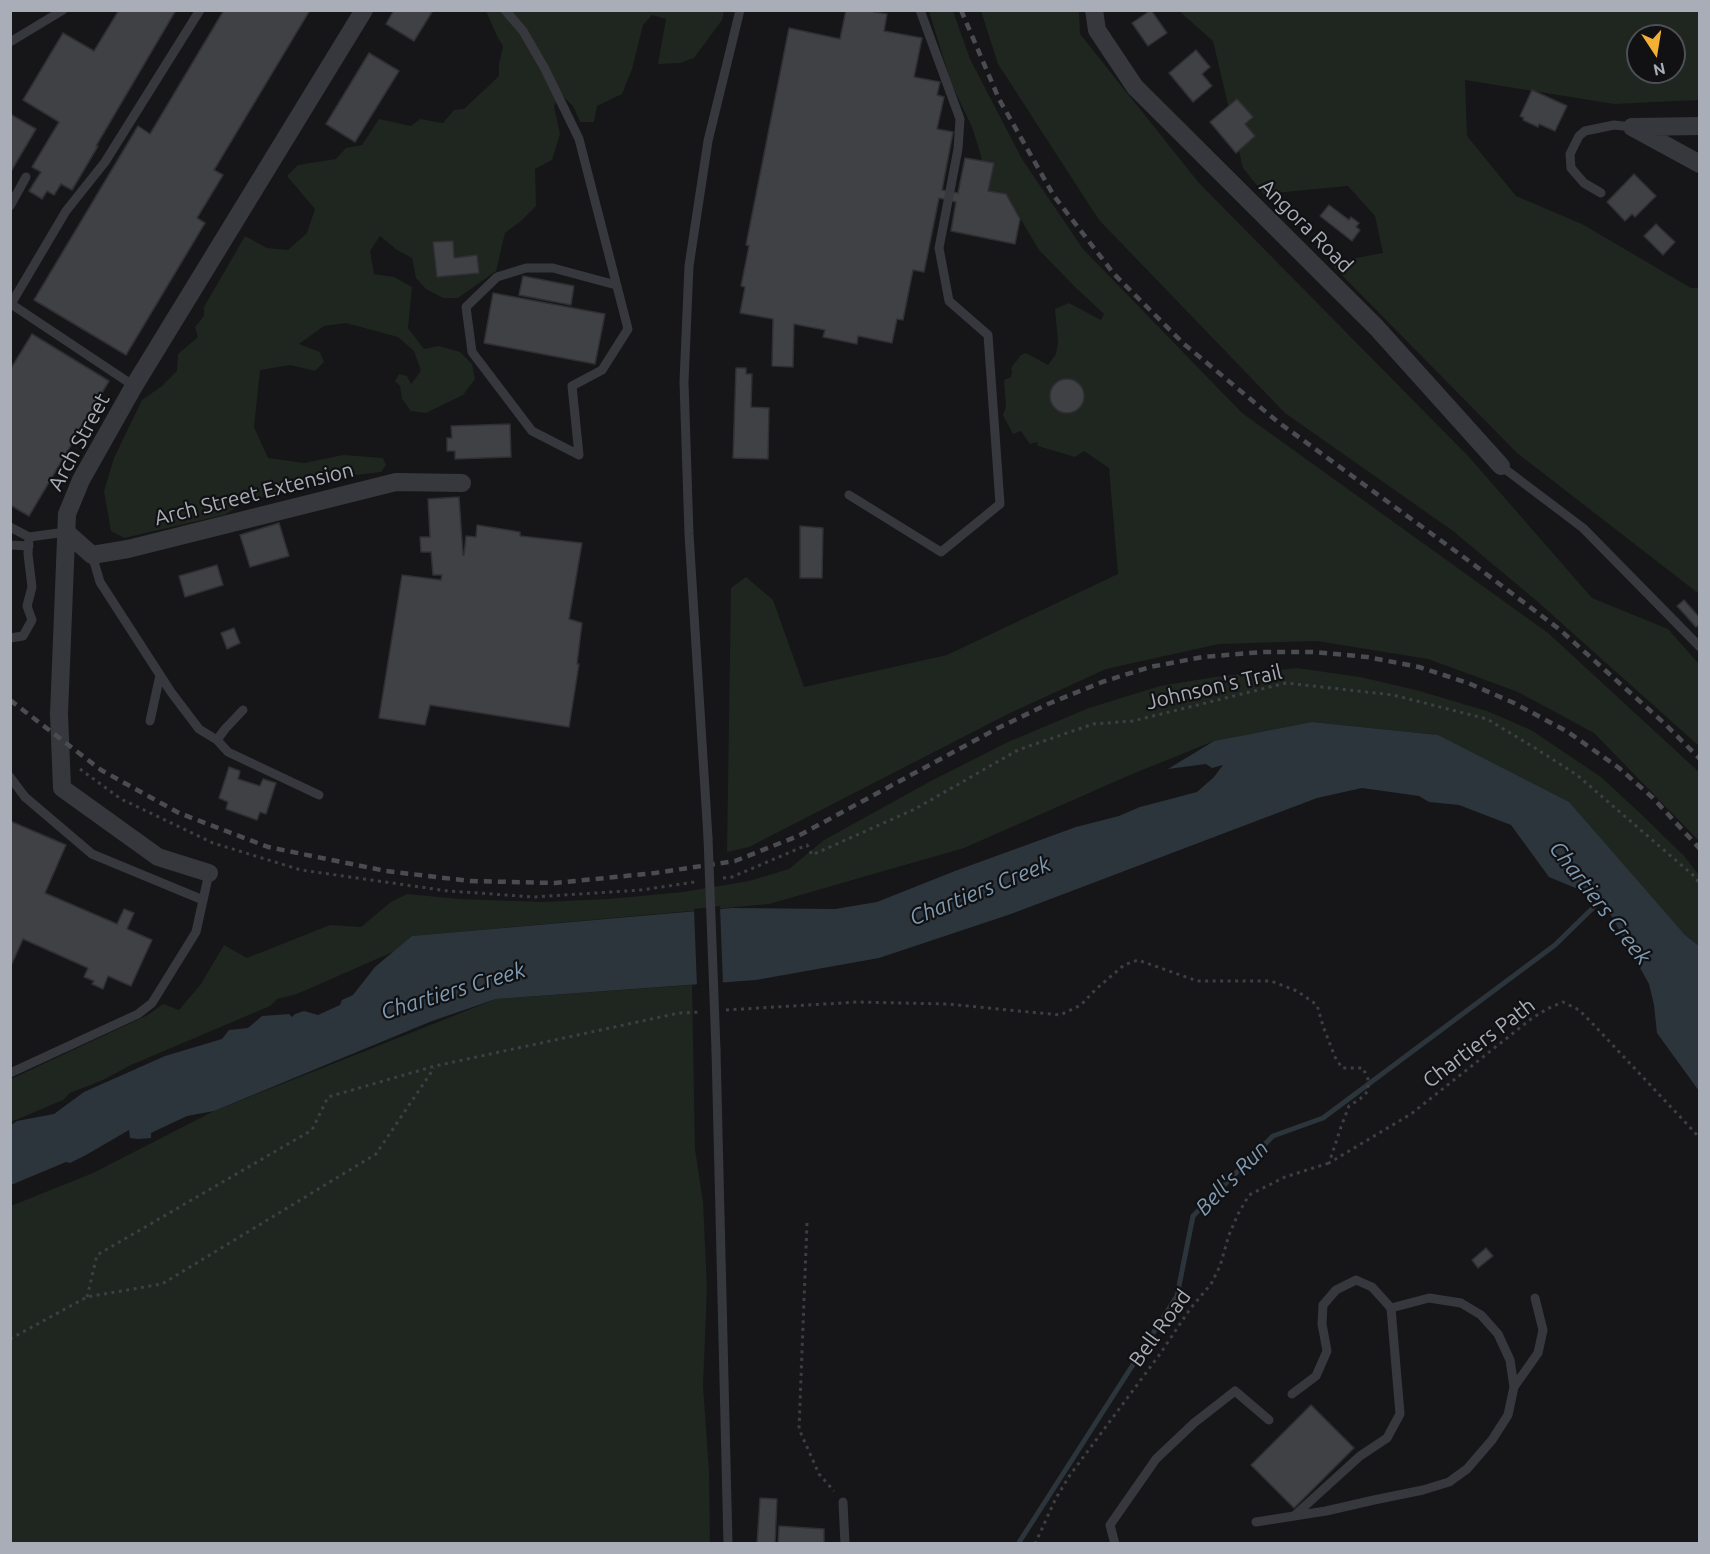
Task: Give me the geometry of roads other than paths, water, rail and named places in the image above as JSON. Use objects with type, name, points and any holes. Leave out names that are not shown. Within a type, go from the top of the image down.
[{"type":"street","name":"Arch Street","points":[[209,873],[158,857],[62,788],[59,714],[67,514],[81,480],[134,386],[364,10]]},
{"type":"street","name":"Angora Road","points":[[1094,10],[1097,30],[1135,87],[1376,327],[1501,466]]},
{"type":"street","points":[[1632,127],[1700,126]]},
{"type":"street","points":[[1632,127],[1700,164]]},
{"type":"street","name":"Arch Street Extension","points":[[92,555],[128,549],[396,482],[462,483]]},
{"type":"street","points":[[66,532],[92,555]]},
{"type":"lane","points":[[10,42],[63,10]]},
{"type":"lane","points":[[134,386],[11,304],[66,211],[105,162],[200,10]]},
{"type":"lane","points":[[505,10],[523,31],[545,69],[579,139],[628,328],[603,370],[572,386],[579,455],[532,431],[472,352],[466,307],[497,277],[526,268],[553,268],[616,285]]},
{"type":"lane","points":[[728,1544],[716,1050],[708,838],[690,546],[684,382],[690,255],[708,141],[740,10]]},
{"type":"lane","points":[[849,495],[941,552],[1000,504],[988,334],[949,301],[939,248],[958,149],[960,119],[920,10]]},
{"type":"lane","points":[[1601,193],[1584,183],[1571,168],[1570,154],[1579,136],[1585,131],[1614,125],[1632,127]]},
{"type":"lane","points":[[10,206],[26,177]]},
{"type":"lane","points":[[1501,466],[1583,528],[1700,647]]},
{"type":"lane","points":[[10,528],[29,541]]},
{"type":"lane","points":[[10,544],[66,532]]},
{"type":"lane","points":[[10,638],[23,636],[32,620],[27,606],[32,587],[28,554],[29,541]]},
{"type":"lane","points":[[92,555],[100,582],[160,675],[199,729],[217,740],[228,752],[319,795]]},
{"type":"lane","points":[[150,722],[160,675]]},
{"type":"lane","points":[[217,740],[243,710]]},
{"type":"lane","points":[[10,777],[25,797],[92,854],[203,900]]},
{"type":"lane","points":[[10,1073],[138,1014],[152,1003],[196,932],[209,873]]},
{"type":"lane","points":[[1292,1394],[1316,1376],[1327,1351],[1322,1324],[1323,1305],[1336,1290],[1356,1280],[1372,1287],[1391,1308],[1400,1414],[1387,1438],[1360,1456],[1294,1516]]},
{"type":"lane","points":[[1256,1522],[1326,1511],[1423,1490],[1449,1482],[1467,1469],[1492,1440],[1508,1415],[1514,1387],[1510,1360],[1498,1334],[1481,1315],[1461,1303],[1429,1298],[1391,1308]]},
{"type":"lane","points":[[1514,1387],[1538,1353],[1543,1330],[1535,1298]]},
{"type":"lane","points":[[1115,1544],[1110,1525],[1156,1459],[1194,1423],[1235,1391],[1269,1420]]},
{"type":"lane","points":[[843,1502],[844,1544]]},
{"type":"water","name":"Chartiers Creek","points":[[1312,722],[1438,735],[1569,802],[1684,934],[1699,946],[1699,1091],[1657,1033],[1649,984],[1602,899],[1549,877],[1511,825],[1459,805],[1429,802],[1419,796],[1362,788],[1317,798],[1011,914],[879,958],[756,980],[496,999],[432,1021],[214,1111],[187,1116],[151,1133],[151,1138],[130,1138],[129,1130],[70,1163],[66,1162],[11,1185],[11,1125],[17,1121],[54,1114],[84,1092],[165,1056],[222,1039],[229,1030],[248,1028],[262,1016],[289,1014],[292,1017],[304,1011],[318,1015],[340,1005],[342,1000],[353,995],[375,967],[412,936],[732,908],[835,909],[877,902],[1076,827],[1197,792],[1214,777],[1223,765],[1212,768],[1206,764],[1168,769],[1214,741]]},
{"type":"waterway","name":"Bell's Run","points":[[1018,1544],[1177,1296],[1193,1216],[1273,1136],[1323,1118],[1555,945],[1602,899]]},
{"type":"railway","points":[[961,10],[999,99],[1054,196],[1114,274],[1184,344],[1278,422],[1559,629],[1664,723],[1700,759]]},
{"type":"railway","points":[[10,700],[101,770],[179,813],[268,847],[386,871],[470,881],[555,883],[655,873],[735,861],[798,836],[998,728],[1048,704],[1102,682],[1150,667],[1203,657],[1262,652],[1314,652],[1367,657],[1419,667],[1468,683],[1514,703],[1568,732],[1619,768],[1653,798],[1700,849]]}]
